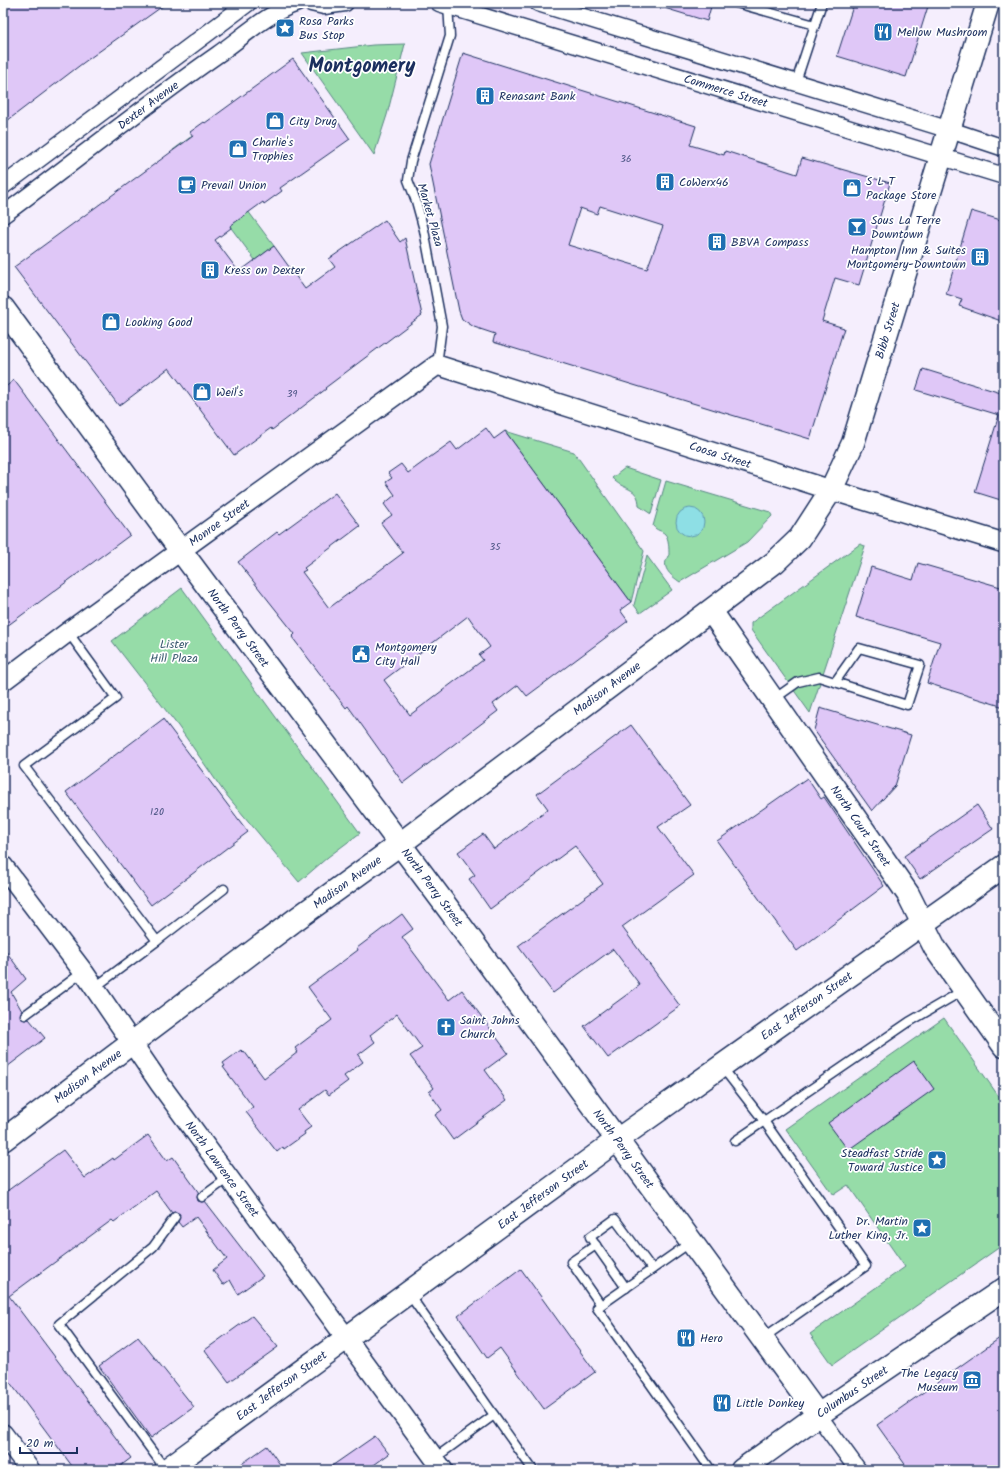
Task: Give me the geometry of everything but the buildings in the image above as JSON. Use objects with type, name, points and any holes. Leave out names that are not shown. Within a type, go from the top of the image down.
[{"type":"main road","name":"Bibb Street","points":[[711,611],[775,562],[800,538],[831,490],[853,443],[988,3]]},
{"type":"main road","name":"North Perry Street","points":[[3,308],[181,551],[400,844],[818,1415]]},
{"type":"main road","name":"North Court Street","points":[[711,611],[908,894],[935,948],[1004,1046]]},
{"type":"main road","name":"Madison Avenue","points":[[3,1140],[295,920],[400,844],[711,611]]},
{"type":"main road","name":"East Jefferson Street","points":[[166,1470],[617,1140],[1004,866]]},
{"type":"main road","name":"Columbus Street","points":[[742,1470],[818,1415],[1004,1289]]},
{"type":"street","name":"Dexter Avenue","points":[[3,186],[248,3]]},
{"type":"street","name":"Dexter Avenue","points":[[3,215],[196,68],[270,16],[286,7],[298,3]]},
{"type":"street","points":[[311,3],[324,6],[345,3]]},
{"type":"street","points":[[538,3],[796,82],[1004,148]]},
{"type":"street","name":"Commerce Street","points":[[445,4],[1004,176]]},
{"type":"street","name":"Coosa Street","points":[[437,365],[831,490],[1004,543]]},
{"type":"street","name":"Monroe Street","points":[[3,681],[68,632],[437,365]]},
{"type":"street","name":"North Lawrence Street","points":[[3,866],[83,972],[132,1043],[439,1464]]},
{"type":"street","name":"North Perry Street","points":[[818,1415],[858,1470]]},
{"type":"street","points":[[3,1434],[30,1470]]},
{"type":"lane","points":[[736,3],[815,25]]},
{"type":"lane","points":[[796,82],[822,3]]},
{"type":"lane","points":[[997,3],[1004,5]]},
{"type":"lane","name":"Market Plaza","points":[[437,365],[442,326],[424,230],[416,201],[408,180],[411,161],[450,36],[445,4]]},
{"type":"lane","points":[[68,632],[116,698],[24,766],[157,941]]},
{"type":"lane","points":[[773,700],[798,682],[819,676],[835,682],[907,705],[920,665],[858,648],[835,682]]},
{"type":"lane","points":[[94,988],[224,889]]},
{"type":"lane","points":[[25,1015],[83,972]]},
{"type":"lane","points":[[735,1141],[909,1022],[964,989]]},
{"type":"lane","points":[[722,1066],[764,1121],[866,1266],[762,1338]]},
{"type":"lane","points":[[202,1197],[229,1177]]},
{"type":"lane","points":[[166,1470],[59,1324],[153,1247],[175,1217]]},
{"type":"lane","points":[[626,1288],[590,1237],[615,1219],[652,1269]]},
{"type":"lane","points":[[599,1306],[692,1242]]},
{"type":"lane","points":[[596,1245],[571,1262],[599,1306],[711,1470]]},
{"type":"lane","points":[[408,1293],[533,1470]]},
{"type":"lane","points":[[439,1464],[494,1415]]},
{"type":"shaded area","points":[[3,3],[1004,3],[1004,1470],[3,1470]]},
{"type":"green space","points":[[405,44],[387,115],[374,155],[302,53],[373,45]]},
{"type":"green space","points":[[192,136],[274,246],[255,260],[173,150]]},
{"type":"green space","points":[[505,431],[574,452],[644,551],[631,602]]},
{"type":"green space","points":[[625,468],[661,480],[651,514],[639,506],[636,495],[630,489],[616,482],[612,478]]},
{"type":"green space","points":[[666,481],[770,512],[772,516],[747,542],[680,582],[670,574],[666,567],[666,559],[669,555],[667,538],[664,533],[653,526]]},
{"type":"green space","points":[[860,544],[865,546],[810,713],[751,630],[751,623]]},
{"type":"green space","points":[[647,556],[672,590],[640,613],[634,605]]},
{"type":"green space","name":"Lister Hill Plaza","points":[[182,588],[360,833],[328,857],[299,882],[224,792],[178,726],[112,641]]},
{"type":"green space","points":[[944,1018],[1004,1104],[1004,1244],[832,1365],[810,1334],[905,1267],[848,1185],[833,1195],[786,1129]]},
{"type":"water","points":[[690,508],[700,512],[704,522],[700,532],[690,536],[680,532],[676,522],[680,512]]},
{"type":"place","name":"Rosa Parks Bus Stop","points":[[285,28]]},
{"type":"place","name":"Mellow Mushroom","points":[[883,32]]},
{"type":"place","name":"Renasant Bank","points":[[485,96]]},
{"type":"place","name":"City Drug","points":[[275,121]]},
{"type":"place","name":"Charlie's Trophies","points":[[238,149]]},
{"type":"place","name":"CoWerx46","points":[[665,182]]},
{"type":"place","name":"Prevail Union","points":[[187,185]]},
{"type":"place","name":"S L T Package Store","points":[[852,188]]},
{"type":"place","name":"Sous La Terre Downtown","points":[[857,227]]},
{"type":"place","name":"BBVA Compass","points":[[717,242]]},
{"type":"place","name":"Hampton Inn & Suites Montgomery-Downtown","points":[[980,257]]},
{"type":"place","name":"Kress on Dexter","points":[[210,270]]},
{"type":"place","name":"Looking Good","points":[[111,322]]},
{"type":"place","name":"Weil's","points":[[202,392]]},
{"type":"place","name":"Montgomery City Hall","points":[[361,654]]},
{"type":"place","name":"Saint Johns Church","points":[[446,1027]]},
{"type":"place","name":"Steadfast Stride Toward Justice","points":[[937,1160]]},
{"type":"place","name":"Dr. Martin Luther King, Jr.","points":[[922,1228]]},
{"type":"place","name":"Hero","points":[[686,1338]]},
{"type":"place","name":"The Legacy Museum","points":[[972,1380]]},
{"type":"place","name":"Little Donkey","points":[[722,1403]]},
{"type":"district","name":"Montgomery","points":[[362,67]]}]
